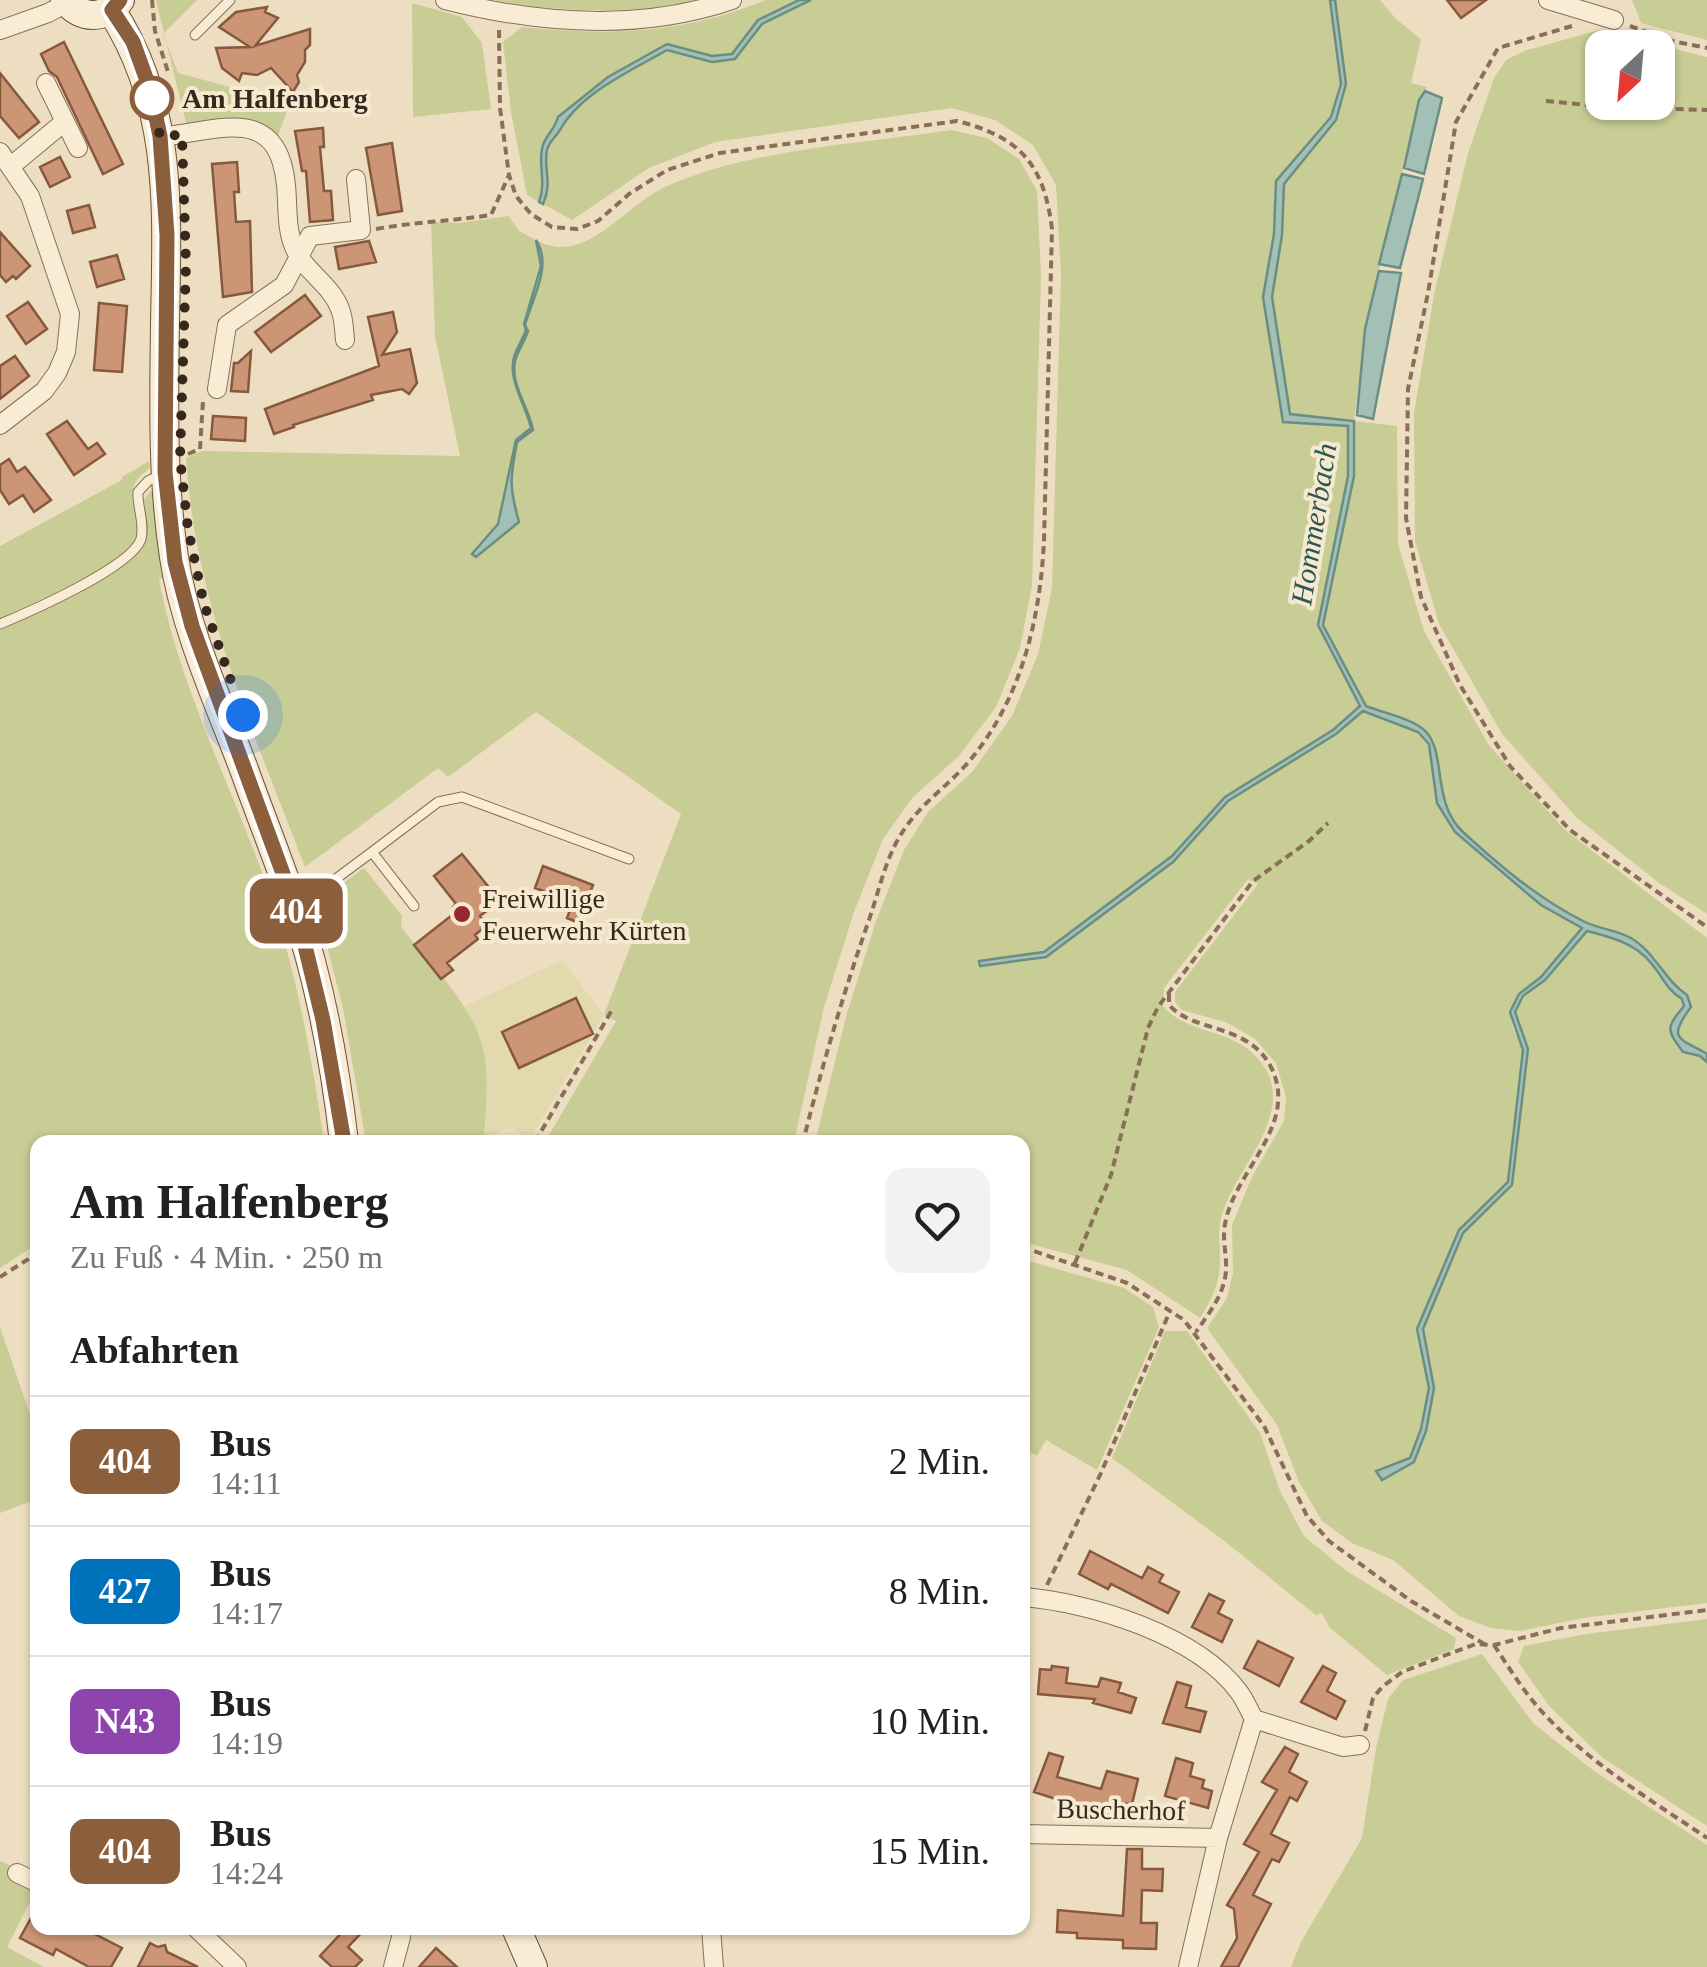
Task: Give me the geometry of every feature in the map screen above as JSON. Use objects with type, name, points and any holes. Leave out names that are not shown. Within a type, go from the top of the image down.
[{"type":"main road","points":[[66,1],[88,16],[100,15],[116,5],[150,89],[160,136],[167,235],[165,472],[175,562],[192,626],[296,909],[323,1020],[343,1135]]},
{"type":"main road","points":[[519,1935],[533,1967]]},
{"type":"street","points":[[444,0],[500,13],[569,21],[668,18],[732,0]]},
{"type":"street","points":[[1548,0],[1614,20]]},
{"type":"street","points":[[0,30],[48,13],[66,1]]},
{"type":"street","points":[[46,83],[78,148]]},
{"type":"street","points":[[0,425],[44,391],[66,352],[70,314],[30,196],[5,160],[63,124]]},
{"type":"street","points":[[160,136],[234,128],[258,132],[272,140],[283,158],[291,239],[299,258],[321,280],[340,309],[345,340]]},
{"type":"street","points":[[217,390],[227,326],[284,285],[310,236],[361,230],[356,179]]},
{"type":"street","points":[[1032,1598],[1100,1610],[1170,1638],[1218,1670],[1239,1692],[1254,1719],[1343,1746],[1360,1745]]},
{"type":"street","name":"Buscherhof","points":[[1188,1967],[1218,1838],[1254,1719]]},
{"type":"street","name":"Buscherhof","points":[[1030,1834],[1218,1838]]},
{"type":"street","points":[[17,1873],[30,1880]]},
{"type":"street","points":[[203,1935],[237,1967]]},
{"type":"street","points":[[394,1967],[401,1935]]},
{"type":"street","points":[[712,1935],[714,1967]]},
{"type":"lane","points":[[195,35],[230,0]]},
{"type":"lane","points":[[0,624],[50,602],[132,552],[142,536],[138,492],[165,472]]},
{"type":"lane","points":[[296,909],[438,802],[462,797],[628,859]]},
{"type":"lane","points":[[372,852],[414,906]]},
{"type":"path","points":[[152,0],[155,31],[171,83]]},
{"type":"path","points":[[500,13],[500,108],[509,176],[516,196],[531,214],[552,226],[578,228],[598,221],[628,194],[668,170],[720,153],[957,121],[982,127],[1012,142],[1032,164],[1044,188],[1052,229],[1045,523],[1042,587],[1028,652],[1003,712],[965,766],[922,804],[894,846],[854,962],[805,1135]]},
{"type":"path","points":[[1707,48],[1672,42],[1614,20],[1580,23],[1498,48],[1456,122],[1408,390],[1406,518],[1422,598],[1460,685],[1510,766],[1570,830],[1707,927]]},
{"type":"path","points":[[1546,100],[1608,107],[1707,110]]},
{"type":"path","points":[[361,230],[430,219],[452,221],[491,215],[509,176]]},
{"type":"path","points":[[165,472],[180,458],[200,448],[202,400],[217,390]]},
{"type":"path","points":[[1074,1263],[1111,1175],[1148,1028],[1169,992],[1253,880],[1328,823]]},
{"type":"path","points":[[1169,992],[1169,1004],[1178,1016],[1222,1028],[1250,1044],[1270,1066],[1278,1096],[1276,1118],[1225,1224],[1226,1272],[1220,1296],[1196,1332]]},
{"type":"path","points":[[538,1135],[612,1010]]},
{"type":"path","points":[[1030,1249],[1127,1283],[1171,1310],[1196,1332],[1264,1426],[1306,1516],[1329,1541],[1411,1601],[1486,1645]]},
{"type":"path","points":[[0,1277],[30,1258]]},
{"type":"path","points":[[1032,1598],[1100,1473],[1171,1310]]},
{"type":"path","points":[[1360,1745],[1373,1698],[1392,1677],[1476,1644],[1494,1645],[1561,1628],[1707,1610]]},
{"type":"path","points":[[1494,1645],[1520,1686],[1546,1716],[1598,1764],[1707,1838]]},
{"type":"shaded area","points":[[562,960],[604,1015],[532,1135],[523,1135],[510,1127],[485,1135],[486,1069],[482,1046],[463,1007]]},
{"type":"green space","points":[[156,0],[197,0],[164,33]]},
{"type":"green space","points":[[494,0],[697,0],[651,8],[596,10]]},
{"type":"green space","points":[[766,0],[799,0],[758,20],[732,54],[712,56],[667,45],[558,117],[541,155],[544,177],[539,202],[527,195],[503,42],[522,27],[646,30],[705,20]]},
{"type":"green space","points":[[811,0],[1330,0],[1341,84],[1331,117],[1276,181],[1274,234],[1263,297],[1283,421],[1348,426],[1348,476],[1318,625],[1360,706],[1333,730],[1225,797],[1172,856],[1044,952],[980,961],[980,966],[1046,957],[1173,862],[1228,801],[1336,734],[1363,711],[1418,731],[1429,744],[1438,803],[1455,832],[1541,905],[1582,928],[1541,977],[1519,994],[1510,1011],[1523,1050],[1508,1182],[1459,1230],[1417,1329],[1429,1388],[1421,1429],[1410,1458],[1376,1472],[1414,1462],[1434,1388],[1423,1329],[1463,1233],[1512,1185],[1528,1049],[1515,1012],[1523,996],[1545,980],[1587,930],[1613,939],[1644,956],[1682,999],[1684,1005],[1670,1023],[1683,1052],[1707,1062],[1707,1603],[1583,1618],[1521,1631],[1491,1628],[1459,1616],[1393,1560],[1352,1543],[1322,1521],[1299,1482],[1277,1425],[1207,1328],[1227,1298],[1233,1273],[1232,1225],[1252,1177],[1284,1121],[1286,1097],[1276,1063],[1254,1038],[1225,1022],[1182,1010],[1175,1002],[1175,992],[1258,884],[1248,879],[1164,988],[1163,1006],[1187,1023],[1228,1038],[1254,1054],[1265,1068],[1272,1088],[1266,1127],[1226,1205],[1219,1228],[1218,1280],[1200,1318],[1127,1270],[1030,1244],[1030,1135],[817,1135],[847,1013],[904,850],[928,812],[973,771],[1012,716],[1038,654],[1052,588],[1061,274],[1056,185],[1033,145],[995,120],[952,108],[715,142],[649,168],[572,220],[543,204],[548,147],[569,117],[593,94],[668,50],[712,62],[735,59],[761,24]]},
{"type":"green space","points":[[1335,0],[1380,0],[1421,39],[1411,83],[1427,87],[1419,101],[1365,329],[1354,421],[1397,426],[1398,544],[1424,631],[1488,744],[1565,830],[1707,938],[1707,1054],[1679,1036],[1679,1025],[1691,1006],[1687,995],[1672,985],[1656,958],[1628,936],[1589,924],[1544,900],[1459,828],[1443,801],[1434,741],[1421,727],[1366,706],[1323,625],[1354,476],[1353,421],[1290,414],[1272,297],[1282,235],[1284,184],[1336,120],[1346,84]]},
{"type":"green space","points":[[1632,0],[1707,0],[1707,40],[1641,23]]},
{"type":"green space","points":[[412,3],[462,17],[482,43],[491,109],[413,117]]},
{"type":"green space","points":[[1585,34],[1585,120],[1675,120],[1675,49],[1707,57],[1707,914],[1659,883],[1577,818],[1502,734],[1439,624],[1415,541],[1414,413],[1435,290],[1468,153],[1494,78],[1506,60]]},
{"type":"green space","points":[[167,43],[178,73],[290,103],[278,136],[258,124],[186,123]]},
{"type":"green space","points":[[951,130],[987,138],[1019,159],[1037,191],[1041,277],[1032,586],[1020,648],[996,707],[958,757],[913,797],[883,839],[854,912],[824,1007],[796,1135],[549,1135],[616,1021],[604,1015],[681,814],[536,712],[448,777],[438,768],[305,867],[247,717],[214,616],[201,564],[186,458],[202,451],[460,456],[435,336],[431,222],[459,223],[509,216],[519,231],[536,240],[541,266],[528,315],[543,266],[538,241],[556,247],[572,246],[589,240],[665,187],[732,164]]},
{"type":"green space","points":[[149,461],[150,468],[139,477],[132,494],[138,529],[127,550],[74,584],[0,618],[0,546],[122,480]]},
{"type":"green space","points":[[152,490],[166,576],[159,580],[168,619],[191,693],[263,875],[284,942],[307,1040],[323,1135],[30,1135],[30,1249],[0,1268],[0,629],[77,594],[132,558],[146,536],[142,502]]},
{"type":"green space","points":[[364,868],[402,916],[401,927],[448,984],[477,1032],[486,1072],[484,1135],[365,1135],[343,1008],[316,903]]},
{"type":"green space","points":[[1030,1261],[1124,1288],[1153,1307],[1159,1327],[1097,1470],[1046,1440],[1037,1456],[1030,1452]]},
{"type":"green space","points":[[0,1327],[30,1415],[30,1502],[0,1513]]},
{"type":"green space","points":[[1165,1331],[1187,1331],[1260,1433],[1280,1491],[1304,1536],[1345,1570],[1456,1638],[1454,1649],[1387,1675],[1330,1628],[1321,1612],[1317,1616],[1112,1458]]},
{"type":"green space","points":[[1707,1619],[1707,1826],[1603,1758],[1550,1707],[1518,1662],[1524,1646]]},
{"type":"green space","points":[[1482,1654],[1533,1723],[1594,1771],[1707,1845],[1707,1967],[1291,1967],[1301,1942],[1362,1838],[1388,1699],[1403,1680]]},
{"type":"green space","points":[[0,1861],[30,1884],[30,1902],[7,1947],[44,1967],[0,1967]]},
{"type":"water","points":[[799,0],[811,0],[762,24],[735,59],[712,62],[667,50],[593,94],[549,144],[547,189],[543,204],[539,202],[541,152],[558,117],[608,77],[667,44],[712,56],[732,54],[758,20]]},
{"type":"water","points":[[1330,0],[1335,0],[1346,84],[1336,120],[1284,184],[1282,235],[1272,297],[1290,414],[1354,421],[1354,476],[1323,625],[1366,706],[1411,722],[1431,738],[1446,806],[1463,832],[1536,893],[1590,924],[1629,937],[1646,950],[1687,995],[1691,1007],[1679,1026],[1680,1037],[1707,1054],[1707,1062],[1683,1052],[1673,1038],[1671,1024],[1684,1006],[1682,999],[1645,956],[1604,936],[1587,931],[1545,980],[1523,996],[1515,1012],[1528,1049],[1512,1185],[1463,1233],[1423,1329],[1434,1388],[1426,1431],[1414,1462],[1382,1480],[1376,1471],[1410,1458],[1421,1429],[1429,1388],[1417,1329],[1459,1230],[1508,1182],[1523,1050],[1510,1012],[1519,994],[1541,977],[1582,928],[1541,905],[1455,832],[1437,803],[1429,744],[1418,732],[1363,711],[1336,734],[1228,801],[1173,862],[1046,957],[980,966],[979,961],[1044,952],[1172,856],[1225,797],[1333,730],[1360,706],[1318,625],[1348,476],[1348,426],[1283,422],[1263,297],[1274,234],[1276,181],[1331,117],[1341,84]]},
{"type":"water","points":[[1425,91],[1442,98],[1424,174],[1404,168],[1419,100]]},
{"type":"water","points":[[1402,174],[1423,179],[1400,268],[1379,264]]},
{"type":"water","points":[[536,240],[541,250],[542,271],[525,325],[528,331],[514,370],[533,430],[517,442],[513,465],[512,491],[519,522],[476,557],[472,554],[498,524],[516,440],[531,428],[515,382],[513,363],[526,330],[524,324],[541,266]]},
{"type":"water","points":[[1379,271],[1401,273],[1373,419],[1357,415],[1365,329]]},
{"type":"building","points":[[1447,0],[1486,0],[1461,18]]},
{"type":"building","points":[[267,7],[265,12],[278,18],[255,46],[310,29],[310,45],[305,50],[305,62],[293,92],[271,68],[257,75],[242,73],[239,81],[222,68],[216,48],[250,47],[219,27],[236,12]]},
{"type":"building","points":[[64,42],[123,164],[103,174],[57,77],[49,71],[41,54]]},
{"type":"building","points":[[0,73],[39,122],[19,138],[0,116]]},
{"type":"building","points":[[323,128],[324,147],[320,147],[324,191],[331,191],[333,220],[310,222],[306,171],[302,171],[295,131]]},
{"type":"building","points":[[392,143],[402,211],[378,215],[366,148]]},
{"type":"building","points":[[60,157],[70,177],[50,187],[40,167]]},
{"type":"building","points":[[237,162],[236,222],[250,221],[252,292],[223,297],[212,164]]},
{"type":"building","points":[[89,205],[95,227],[73,233],[67,211]]},
{"type":"building","points":[[0,232],[30,266],[16,279],[13,276],[6,282],[0,275]]},
{"type":"building","points":[[369,241],[376,262],[339,269],[335,247]]},
{"type":"building","points":[[117,255],[124,279],[97,287],[90,262]]},
{"type":"building","points":[[305,295],[321,316],[271,352],[255,332]]},
{"type":"building","points":[[28,302],[47,329],[26,344],[7,316]]},
{"type":"building","points":[[99,303],[127,306],[122,372],[94,370]]},
{"type":"building","points":[[393,312],[397,332],[382,355],[410,349],[417,383],[409,394],[402,389],[371,395],[373,400],[274,434],[265,409],[379,366],[368,317]]},
{"type":"building","points":[[251,351],[248,392],[231,391],[234,363]]},
{"type":"building","points":[[15,356],[29,376],[0,399],[0,366]]},
{"type":"building","points":[[213,416],[246,418],[245,441],[211,439]]},
{"type":"building","points":[[67,421],[88,449],[97,443],[105,454],[74,475],[47,434]]},
{"type":"building","points":[[9,459],[17,472],[25,467],[51,500],[34,512],[23,495],[9,504],[0,490],[0,465]]},
{"type":"building","points":[[462,854],[500,901],[480,916],[487,925],[475,935],[478,939],[447,963],[453,970],[441,979],[414,945],[456,912],[456,904],[434,876]]},
{"type":"building","points":[[543,866],[593,885],[579,923],[567,918],[573,902],[535,888]]},
{"type":"building","points":[[576,998],[593,1034],[519,1068],[502,1032]]},
{"type":"building","points":[[1090,1551],[1142,1578],[1148,1567],[1163,1575],[1159,1582],[1179,1592],[1168,1613],[1111,1584],[1108,1589],[1079,1574]]},
{"type":"building","points":[[1209,1594],[1224,1601],[1218,1613],[1232,1620],[1222,1642],[1192,1627]]},
{"type":"building","points":[[1258,1641],[1293,1658],[1279,1686],[1244,1668]]},
{"type":"building","points":[[1052,1666],[1068,1668],[1066,1683],[1098,1687],[1101,1678],[1121,1683],[1118,1692],[1136,1698],[1131,1713],[1093,1703],[1095,1699],[1038,1694],[1040,1669],[1051,1670]]},
{"type":"building","points":[[1323,1666],[1336,1673],[1327,1691],[1345,1701],[1336,1719],[1301,1702]]},
{"type":"building","points":[[1177,1682],[1191,1686],[1186,1707],[1206,1712],[1200,1732],[1163,1723]]},
{"type":"building","points":[[1285,1747],[1298,1754],[1289,1772],[1307,1782],[1297,1801],[1290,1797],[1271,1834],[1289,1843],[1279,1862],[1272,1859],[1253,1895],[1271,1904],[1238,1967],[1221,1967],[1237,1938],[1234,1909],[1227,1905],[1259,1852],[1244,1844],[1277,1790],[1262,1782]]},
{"type":"building","points":[[1049,1753],[1063,1757],[1057,1777],[1101,1789],[1107,1771],[1138,1779],[1132,1804],[1116,1803],[1111,1817],[1034,1792]]},
{"type":"building","points":[[1176,1758],[1193,1763],[1190,1776],[1204,1780],[1202,1788],[1212,1791],[1208,1808],[1165,1796]]},
{"type":"building","points":[[1127,1849],[1142,1849],[1142,1869],[1163,1869],[1162,1891],[1142,1890],[1141,1923],[1157,1923],[1156,1949],[1123,1948],[1123,1940],[1077,1938],[1077,1933],[1057,1932],[1058,1910],[1123,1916]]},
{"type":"building","points":[[30,1920],[30,1935],[97,1935],[122,1948],[111,1967],[89,1967],[56,1949],[53,1955],[20,1938]]},
{"type":"building","points":[[340,1935],[359,1935],[348,1947],[362,1960],[355,1967],[332,1967],[320,1956]]},
{"type":"building","points":[[150,1943],[165,1945],[167,1952],[198,1967],[138,1967]]},
{"type":"building","points":[[436,1948],[457,1967],[419,1967]]},
{"type":"bus line","name":"404","points":[[120,0],[112,10],[133,42],[150,89],[165,177],[165,472],[175,562],[192,626],[296,909],[314,975],[343,1135]]},
{"type":"place","name":"Am Halfenberg","points":[[152,98]]},
{"type":"place","name":"Freiwillige Feuerwehr Kürten","points":[[462,914]]},
{"type":"route","points":[[152,98],[150,89],[160,136],[182,135],[186,264],[180,458],[188,529],[204,604],[243,715]]},
{"type":"water label","name":"Hommerbach","points":[[1314,524]]}]
